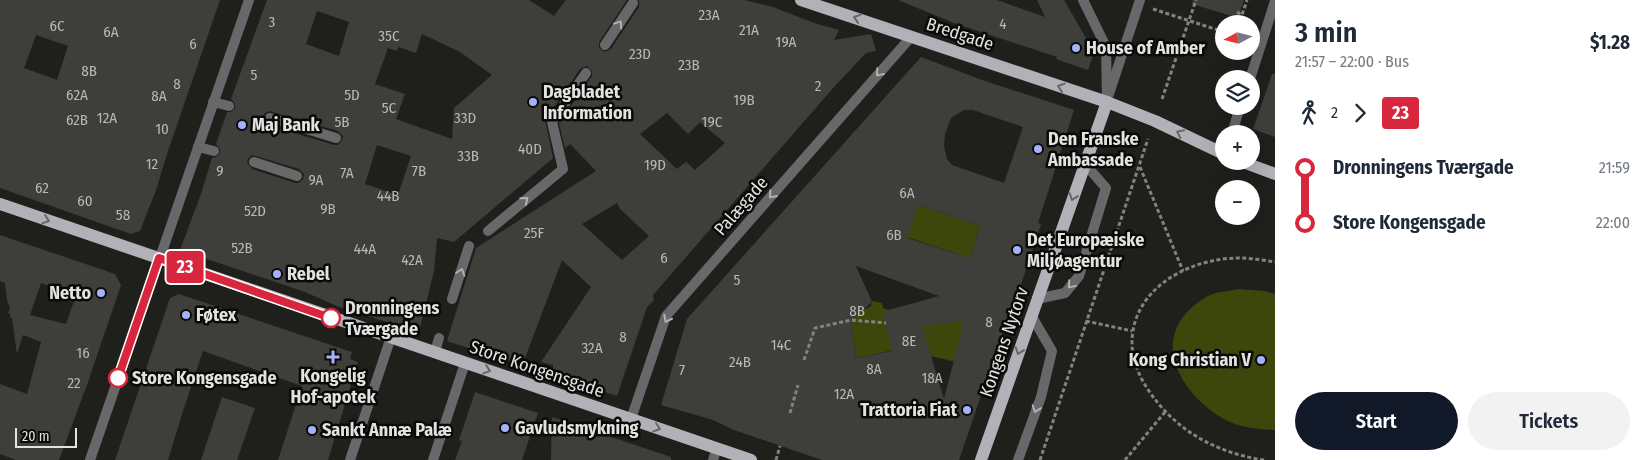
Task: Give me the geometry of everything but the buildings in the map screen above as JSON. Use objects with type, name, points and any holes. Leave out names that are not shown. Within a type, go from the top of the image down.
[{"type":"main road","name":"Bredgade","points":[[802,0],[1107,102]]},
{"type":"main road","points":[[1107,102],[1155,121],[1215,150]]},
{"type":"main road","name":"Kongens Nytorv","points":[[981,460],[1107,102]]},
{"type":"main road","points":[[1260,168],[1275,174]]},
{"type":"main road","name":"Store Kongensgade","points":[[0,204],[632,419],[715,454],[751,460]]},
{"type":"street","points":[[90,460],[249,0]]},
{"type":"street","points":[[1083,0],[1106,47],[1107,102]]},
{"type":"street","points":[[1253,70],[1275,1]]},
{"type":"street","points":[[1107,102],[1139,2]]},
{"type":"street","points":[[605,45],[633,3]]},
{"type":"street","name":"Palægade","points":[[632,419],[666,316],[911,37]]},
{"type":"street","points":[[488,231],[563,169],[552,122],[586,73]]},
{"type":"street","points":[[213,102],[229,106]]},
{"type":"street","points":[[270,118],[336,138]]},
{"type":"street","points":[[198,147],[214,151]]},
{"type":"street","points":[[254,162],[297,176]]},
{"type":"street","points":[[1037,299],[1065,293],[1079,276],[1106,188],[1085,164]]},
{"type":"street","points":[[452,299],[469,246]]},
{"type":"street","points":[[1018,460],[1041,397],[1052,351],[1031,316]]},
{"type":"street","points":[[350,460],[391,337]]},
{"type":"street","points":[[435,352],[440,338]]},
{"type":"street","points":[[433,460],[465,363]]},
{"type":"path","points":[[1162,98],[1196,0]]},
{"type":"path","points":[[1237,12],[1242,15],[1247,0]]},
{"type":"path","points":[[1139,2],[1215,29]]},
{"type":"path","points":[[1040,460],[1148,139]]},
{"type":"path","points":[[1140,167],[1183,270]]},
{"type":"path","points":[[1264,460],[1233,454],[1213,446],[1178,424],[1165,412],[1141,378],[1135,364],[1132,331],[1136,316],[1146,299],[1169,278],[1183,270],[1216,260],[1237,258],[1275,262]]},
{"type":"path","points":[[804,360],[816,328],[851,320],[886,323]]},
{"type":"path","points":[[1086,322],[1132,331]]},
{"type":"path","points":[[790,413],[798,384]]},
{"type":"path","points":[[1125,460],[1165,412]]},
{"type":"path","points":[[776,460],[780,446]]},
{"type":"green space","points":[[918,205],[980,226],[970,258],[906,237]]},
{"type":"green space","points":[[1239,289],[1275,294],[1275,430],[1241,426],[1215,413],[1201,402],[1189,388],[1179,373],[1174,357],[1173,340],[1178,324],[1190,309],[1210,295]]},
{"type":"green space","points":[[872,301],[882,303],[883,308],[888,310],[911,304],[927,305],[971,301],[960,363],[894,350],[856,358],[851,320],[861,311],[871,306]]},
{"type":"bus line","name":"23","points":[[118,378],[159,258],[331,318]]},
{"type":"place","name":"House of Amber","points":[[1076,48]]},
{"type":"place","name":"Dagbladet Information","points":[[533,102]]},
{"type":"place","name":"Maj Bank","points":[[242,125]]},
{"type":"place","name":"Den Franske Ambassade","points":[[1038,149]]},
{"type":"place","name":"Det Europæiske Miljøagentur","points":[[1017,250]]},
{"type":"place","name":"Rebel","points":[[277,274]]},
{"type":"place","name":"Netto","points":[[101,293]]},
{"type":"place","name":"Føtex","points":[[186,315]]},
{"type":"place","name":"Dronningens Tværgade","points":[[331,318]]},
{"type":"place","name":"Kongelig Hof-apotek","points":[[333,357]]},
{"type":"place","name":"Kong Christian V","points":[[1261,360]]},
{"type":"place","name":"Store Kongensgade","points":[[118,378]]},
{"type":"place","name":"Trattoria Fiat","points":[[967,410]]},
{"type":"place","name":"Gavludsmykning","points":[[505,428]]},
{"type":"place","name":"Sankt Annæ Palæ","points":[[312,430]]}]
